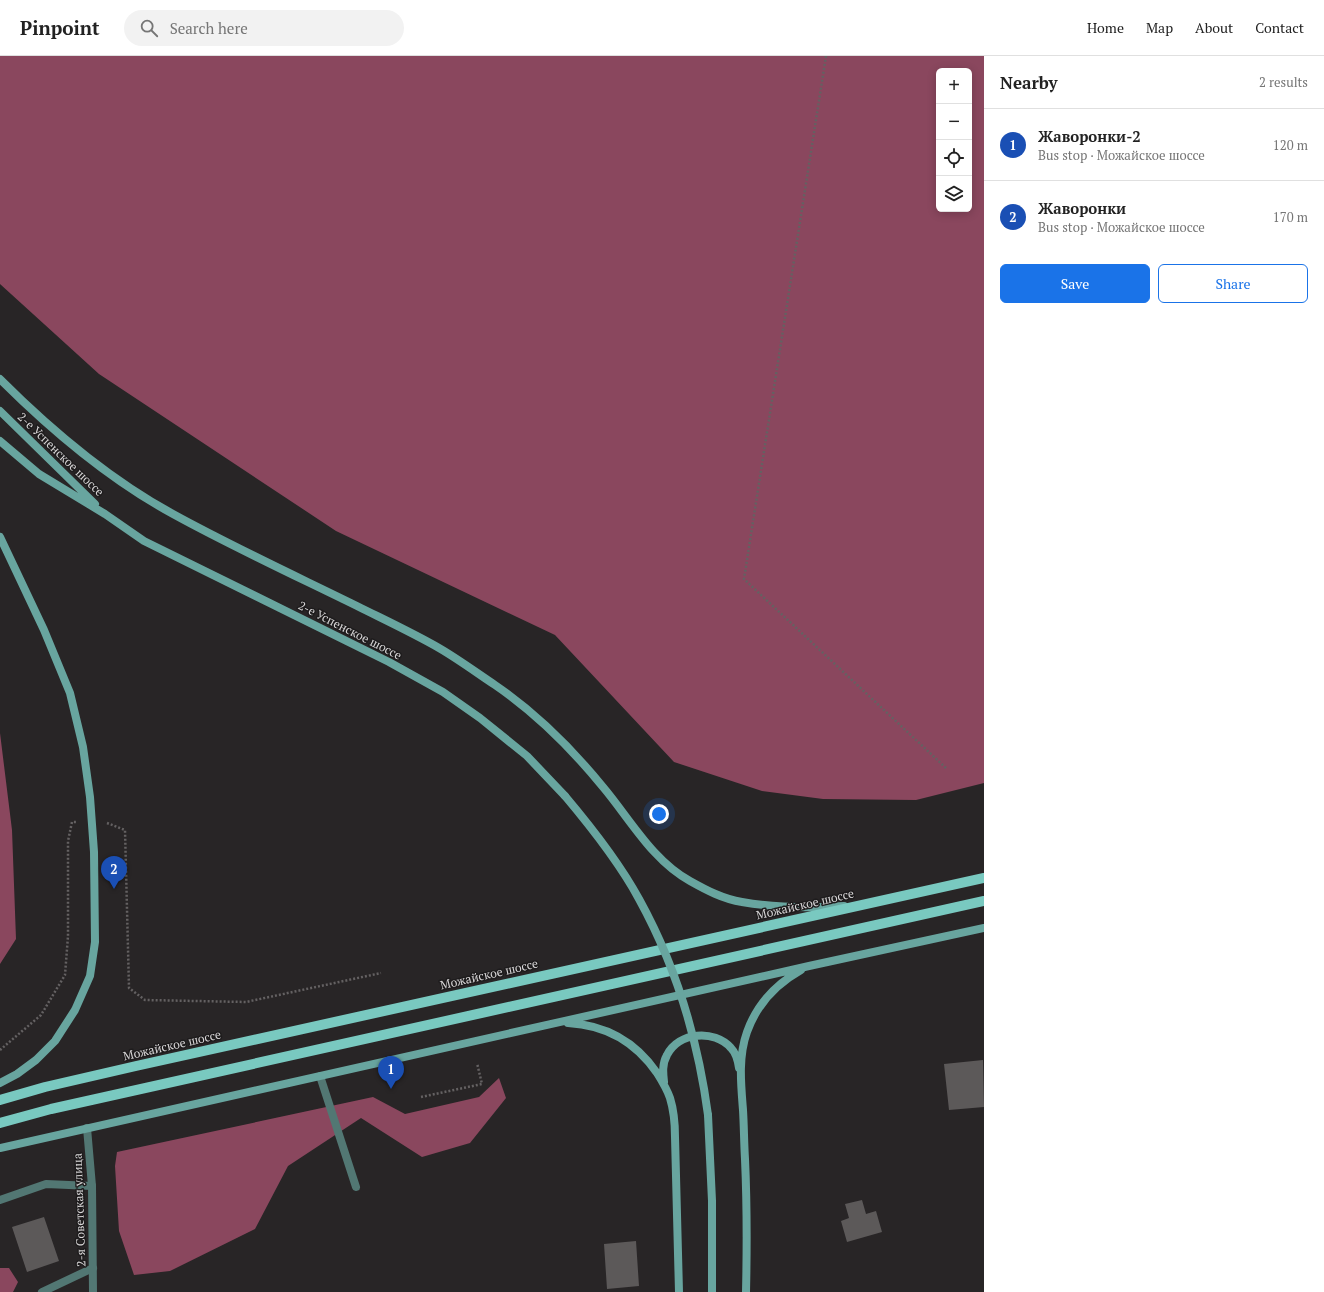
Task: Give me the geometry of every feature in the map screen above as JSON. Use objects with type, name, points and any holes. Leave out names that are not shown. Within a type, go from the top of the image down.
[{"type":"main road","points":[[0,379],[31,410],[73,446],[126,485],[171,513],[440,649],[497,686],[538,719],[577,757],[604,788],[646,842],[667,864],[686,879],[713,893],[740,902],[817,908],[865,904]]},
{"type":"main road","name":"2-е Успенское шоссе","points":[[0,411],[105,514]]},
{"type":"main road","name":"2-е Успенское шоссе","points":[[0,440],[39,474],[105,514],[144,541],[389,662],[443,692],[480,718],[527,756],[588,824],[639,898],[655,930],[670,965],[694,1039],[703,1080],[708,1115],[712,1201],[712,1292]]},
{"type":"main road","points":[[0,537],[44,630],[70,693],[83,747],[90,797],[94,852],[95,942],[90,976],[75,1010],[55,1041],[36,1060],[17,1074],[0,1083]]},
{"type":"main road","name":"Можайское шоссе","points":[[0,1100],[45,1087],[136,1066],[984,878]]},
{"type":"main road","points":[[0,1123],[51,1109],[984,901]]},
{"type":"main road","points":[[0,1148],[557,1022],[984,928]]},
{"type":"main road","points":[[746,1292],[746,1184],[741,1074],[742,1051],[754,1015],[772,992],[786,979],[809,966]]},
{"type":"main road","points":[[557,1022],[584,1024],[619,1036],[637,1049],[650,1063],[664,1084],[670,1097],[674,1115],[679,1238],[679,1292]]},
{"type":"main road","points":[[664,1084],[663,1070],[667,1055],[674,1046],[695,1036],[706,1035],[717,1038],[731,1048],[737,1059],[741,1074]]},
{"type":"street","points":[[320,1076],[356,1187]]},
{"type":"street","name":"2-я Советская улица","points":[[87,1128],[92,1186],[93,1292]]},
{"type":"street","points":[[0,1200],[46,1184],[92,1186]]},
{"type":"street","points":[[42,1292],[93,1268]]},
{"type":"path","points":[[826,56],[744,580],[946,768]]},
{"type":"path","points":[[101,820],[124,830],[129,988],[145,1000],[246,1002],[381,972]]},
{"type":"path","points":[[0,1050],[40,1014],[65,975],[68,936],[68,841],[72,822],[76,822]]},
{"type":"path","points":[[421,1097],[482,1084],[477,1063]]},
{"type":"shaded area","points":[[0,56],[984,56],[984,783],[916,800],[823,799],[762,791],[674,762],[555,635],[336,531],[99,374],[0,284]]},
{"type":"shaded area","points":[[0,733],[12,830],[16,939],[0,964]]},
{"type":"shaded area","points":[[499,1078],[506,1098],[470,1143],[422,1157],[361,1118],[288,1166],[255,1229],[170,1271],[134,1275],[119,1231],[115,1166],[117,1152],[373,1097],[405,1114],[479,1097]]},
{"type":"shaded area","points":[[0,1268],[9,1268],[18,1282],[13,1292],[0,1292]]},
{"type":"building","points":[[983,1060],[984,1107],[949,1110],[944,1064]]},
{"type":"building","points":[[862,1200],[866,1214],[876,1211],[882,1232],[847,1242],[841,1221],[849,1218],[845,1204]]},
{"type":"building","points":[[44,1217],[59,1261],[27,1272],[12,1227]]},
{"type":"building","points":[[636,1241],[639,1286],[607,1289],[604,1244]]},
{"type":"place","name":"Жаворонки","points":[[114,889]]},
{"type":"place","name":"Жаворонки-2","points":[[391,1089]]}]
